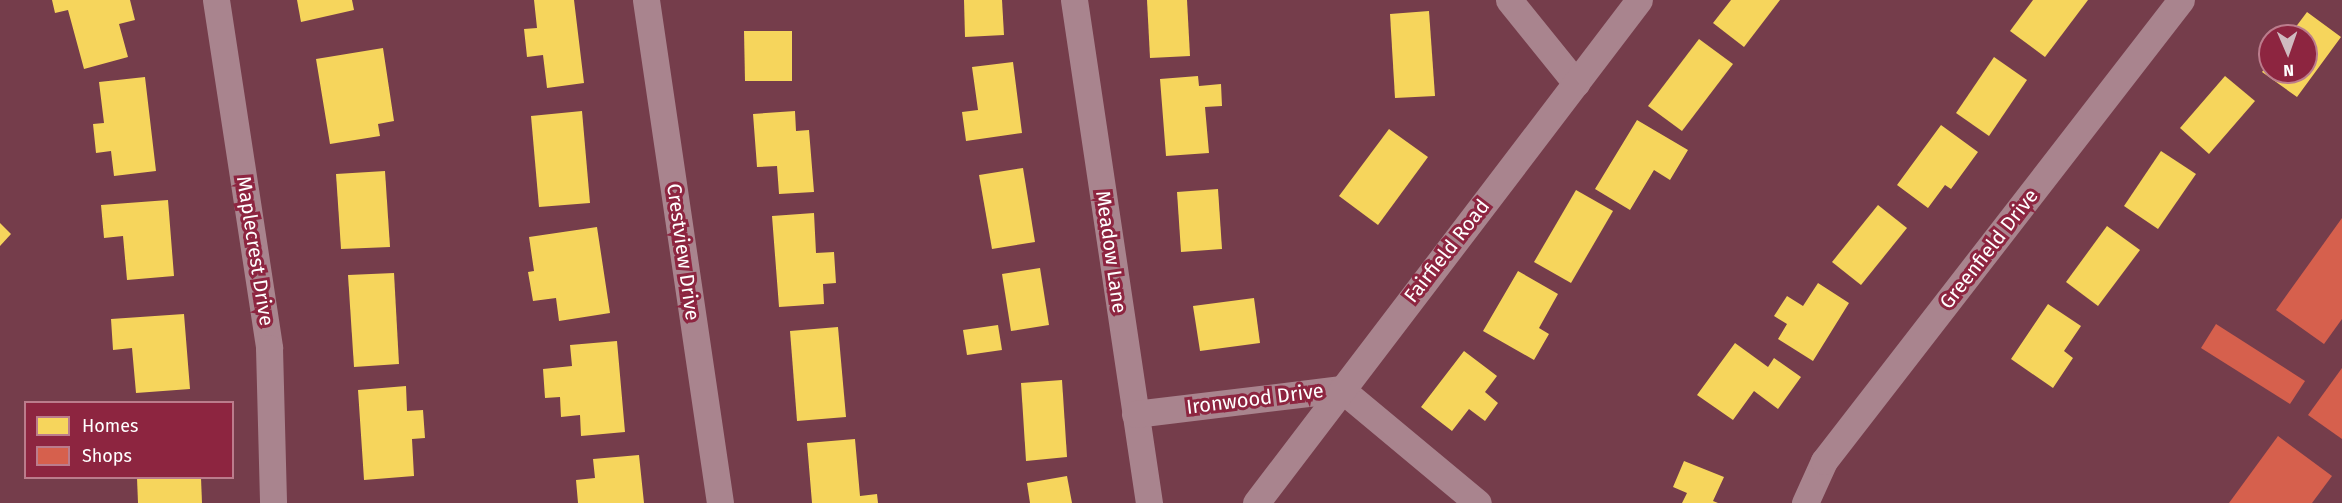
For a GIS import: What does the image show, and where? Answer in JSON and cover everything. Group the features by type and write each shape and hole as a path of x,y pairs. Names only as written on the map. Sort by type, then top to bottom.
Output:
{"street":[{"name":"Maplecrest Drive","path":"216,0 270,348 273,503"},
{"name":"Crestview Drive","path":"646,0 720,503"},
{"name":"Meadow Lane","path":"1074,0 1149,503"},
{"path":"1509,0 1576,83"},
{"name":"Fairfield Road","path":"1256,503 1341,388 1639,0"},
{"name":"Greenfield Drive","path":"1805,503 1824,461 2181,0"},
{"name":"Ironwood Drive","path":"1135,414 1341,388 1478,503"}],"building: Homes":[{"path":"52,0 130,0 135,20 119,24 128,57 84,69 68,10 55,13"},
{"path":"297,0 352,0 354,10 301,22"},
{"path":"534,0 574,0 584,83 547,88 543,55 527,57 524,29 537,28"},
{"path":"964,0 1002,0 1004,35 965,37"},
{"path":"1147,0 1187,0 1190,56 1150,58"},
{"path":"1731,0 1780,0 1744,47 1713,23"},
{"path":"2033,0 2088,0 2045,57 2010,31"},
{"path":"1429,11 1435,96 1395,98 1390,14"},
{"path":"2307,12 2341,37 2318,68 2318,24 2298,24"},
{"path":"744,31 792,31 792,81 745,81"},
{"path":"1699,39 1733,64 1682,131 1648,106"},
{"path":"383,48 394,121 378,124 380,136 330,144 316,59"},
{"path":"1994,57 2027,80 1989,136 1956,113"},
{"path":"1013,62 1022,133 966,141 962,112 978,110 972,67"},
{"path":"1198,76 1199,86 1221,84 1222,106 1205,107 1209,153 1166,156 1160,79"},
{"path":"2225,76 2255,101 2209,154 2180,128"},
{"path":"145,77 156,171 114,176 111,151 96,153 93,124 104,123 99,82"},
{"path":"2279,84 2307,84 2297,97"},
{"path":"582,111 590,203 539,207 531,116"},
{"path":"795,111 796,131 809,130 814,192 779,194 777,166 757,167 753,114"},
{"path":"1637,120 1688,150 1670,180 1654,170 1630,210 1595,189"},
{"path":"1941,125 1978,152 1951,189 1945,185 1928,208 1897,185"},
{"path":"1389,129 1428,157 1378,225 1339,196"},
{"path":"2161,151 2196,174 2158,229 2124,206"},
{"path":"1023,168 1035,242 992,249 979,175"},
{"path":"385,171 390,247 341,249 336,174"},
{"path":"1218,189 1222,249 1181,252 1177,192"},
{"path":"1576,190 1613,211 1571,283 1534,262"},
{"path":"168,200 174,276 127,280 123,236 104,238 101,205"},
{"path":"1878,205 1907,228 1861,285 1832,262"},
{"path":"814,213 816,253 834,252 836,283 823,284 824,304 779,307 772,216"},
{"path":"0,223 11,234 0,246"},
{"path":"2107,226 2140,250 2098,306 2066,282"},
{"path":"597,227 610,313 559,321 556,298 533,301 528,272 534,271 529,237"},
{"path":"1040,268 1049,325 1011,331 1002,274"},
{"path":"1518,271 1558,294 1539,328 1549,334 1534,360 1483,331"},
{"path":"394,273 399,364 354,367 348,275"},
{"path":"1818,283 1849,303 1813,361 1778,339 1787,324 1774,316 1787,296 1803,306"},
{"path":"1254,298 1260,343 1200,351 1193,306"},
{"path":"2048,304 2081,326 2064,351 2073,358 2053,388 2011,359"},
{"path":"184,314 190,389 136,393 132,348 113,350 111,319"},
{"path":"998,325 1002,350 967,355 963,330"},
{"path":"838,327 846,417 797,421 790,331"},
{"path":"617,341 625,432 581,436 580,415 561,417 560,397 545,398 543,369 572,366 570,345"},
{"path":"1735,343 1768,367 1774,358 1801,377 1778,409 1754,391 1733,420 1697,395"},
{"path":"1464,351 1497,376 1485,392 1498,403 1485,421 1469,409 1452,431 1421,407"},
{"path":"1062,380 1067,457 1026,461 1021,383"},
{"path":"406,386 407,411 423,410 425,438 412,439 414,476 364,480 358,390"},
{"path":"855,439 860,496 877,494 878,503 812,503 807,443"},
{"path":"639,455 644,503 578,503 576,480 595,478 593,459"},
{"path":"1684,461 1724,477 1713,501 1718,503 1682,503 1687,493 1673,487"},
{"path":"1067,476 1072,503 1030,503 1027,483"},
{"path":"137,479 201,479 202,503 138,503"}],"building: Shops":[{"path":"2342,218 2342,319 2324,344 2276,310"},
{"path":"2216,324 2305,381 2290,404 2201,348"},
{"path":"2342,368 2342,439 2308,415"},
{"path":"2278,436 2332,476 2312,503 2229,503"}]}
